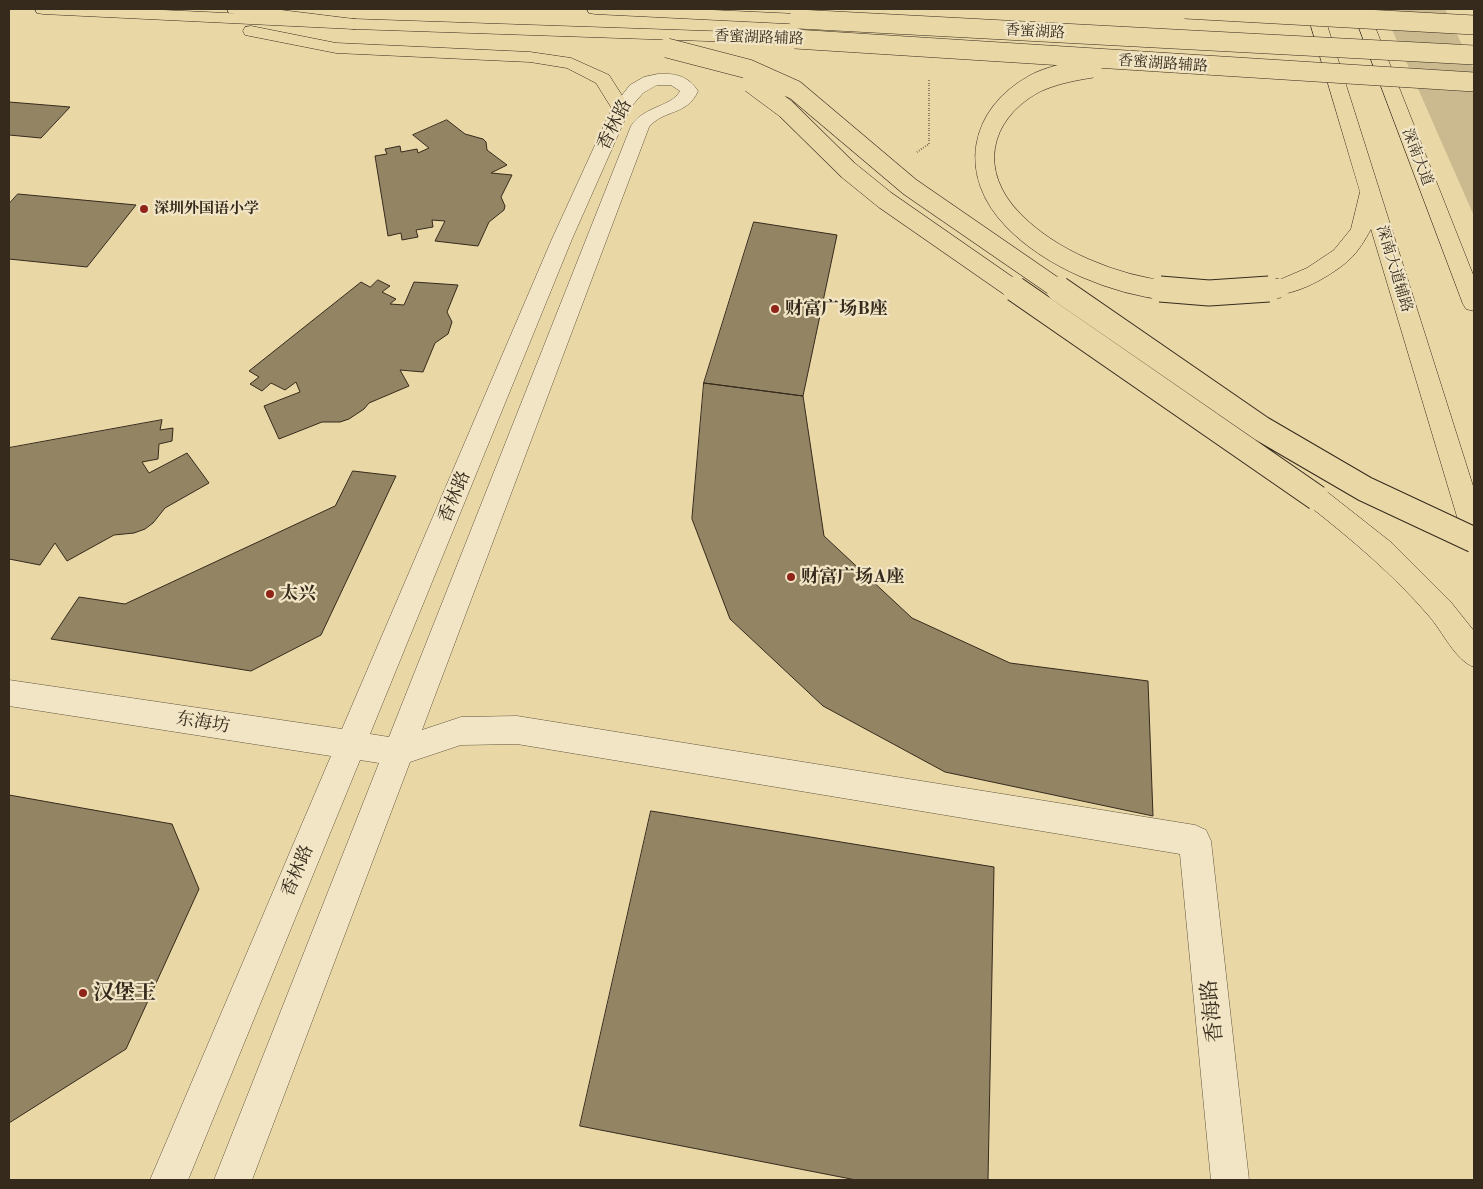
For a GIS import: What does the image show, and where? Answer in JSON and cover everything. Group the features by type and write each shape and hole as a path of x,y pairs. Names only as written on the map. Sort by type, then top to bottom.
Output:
{"main road":[{"name":"香蜜湖路辅路","path":"43,9 354,24 795,39 1474,82"},
{"path":"235,9 354,24"},
{"name":"香蜜湖路","path":"595,9 1474,55"},
{"path":"1185,9 1474,25"},
{"name":"深南大道辅路","path":"1314,9 1474,530"},
{"name":"深南大道","path":"1360,9 1474,304"},
{"path":"201,16 267,36 336,48 530,57 571,63 603,79 621,108"},
{"path":"546,30 625,39 667,48 748,69 795,90 814,104 910,187 1262,429 1365,489 1425,519 1474,540"},
{"path":"667,48 730,72 770,95 841,164 886,200 1317,498 1364,534 1411,576 1460,632 1474,654"},
{"path":"1155,63 1107,65 1064,73 1034,84 1007,102 991,123 983,146 984,170 994,195 1012,219 1037,240 1095,272 1130,283 1169,290 1242,294 1280,288 1332,265 1349,248 1360,229 1368,210 1370,190"}],"street":[{"name":"香林路","path":"169,1180 559,249 621,108 636,88 657,79 679,82 689,91 686,99 649,116 640,126 397,752 234,1180"},
{"name":"东海坊","path":"9,693 397,752"},
{"name":"香海路","path":"397,752 460,731 517,730 1195,841 1230,1180"}],"path":[{"path":"913,154 929,144 929,76"}],"shaded area":[{"path":"1383,9 1445,9 1474,70 1474,216"}],"building":[{"path":"9,102 70,107 41,138 9,135"},
{"path":"447,120 465,134 483,139 486,142 487,150 507,165 491,173 512,175 501,197 505,206 504,210 489,222 478,246 435,241 445,221 432,220 433,227 416,230 418,237 402,240 401,233 388,236 375,156 387,154 385,149 400,146 401,152 417,149 418,153 429,148 413,135"},
{"path":"18,194 136,205 87,267 9,259 9,204"},
{"name":"财富广场B座","path":"754,222 837,235 803,396 704,383"},
{"path":"378,280 390,286 382,292 396,299 390,304 404,305 414,282 458,285 447,312 452,322 448,334 435,343 423,372 400,370 409,386 369,403 364,409 349,419 340,422 322,422 279,439 264,406 300,392 296,382 285,390 271,383 262,391 250,384 259,377 249,371 361,282 370,287"},
{"name":"财富广场A座","path":"704,383 803,396 824,536 912,618 1010,663 1148,681 1153,816 945,772 823,706 730,619 692,519"},
{"path":"162,420 160,430 173,428 172,441 159,444 158,459 142,462 149,473 187,453 209,483 165,508 153,523 145,529 134,533 114,535 67,561 55,543 40,565 9,559 9,448"},
{"path":"353,471 396,476 321,635 251,671 51,639 79,597 125,604 335,506"},
{"path":"9,795 172,824 199,889 126,1049 9,1123"},
{"path":"651,811 994,867 988,1180 856,1180 580,1126"}],"place":[{"name":"深圳外国语小学","path":"144,209"},
{"name":"财富广场B座","path":"775,309"},
{"name":"财富广场A座","path":"791,577"},
{"name":"太兴","path":"270,594"},
{"name":"汉堡王","path":"83,993"}]}
